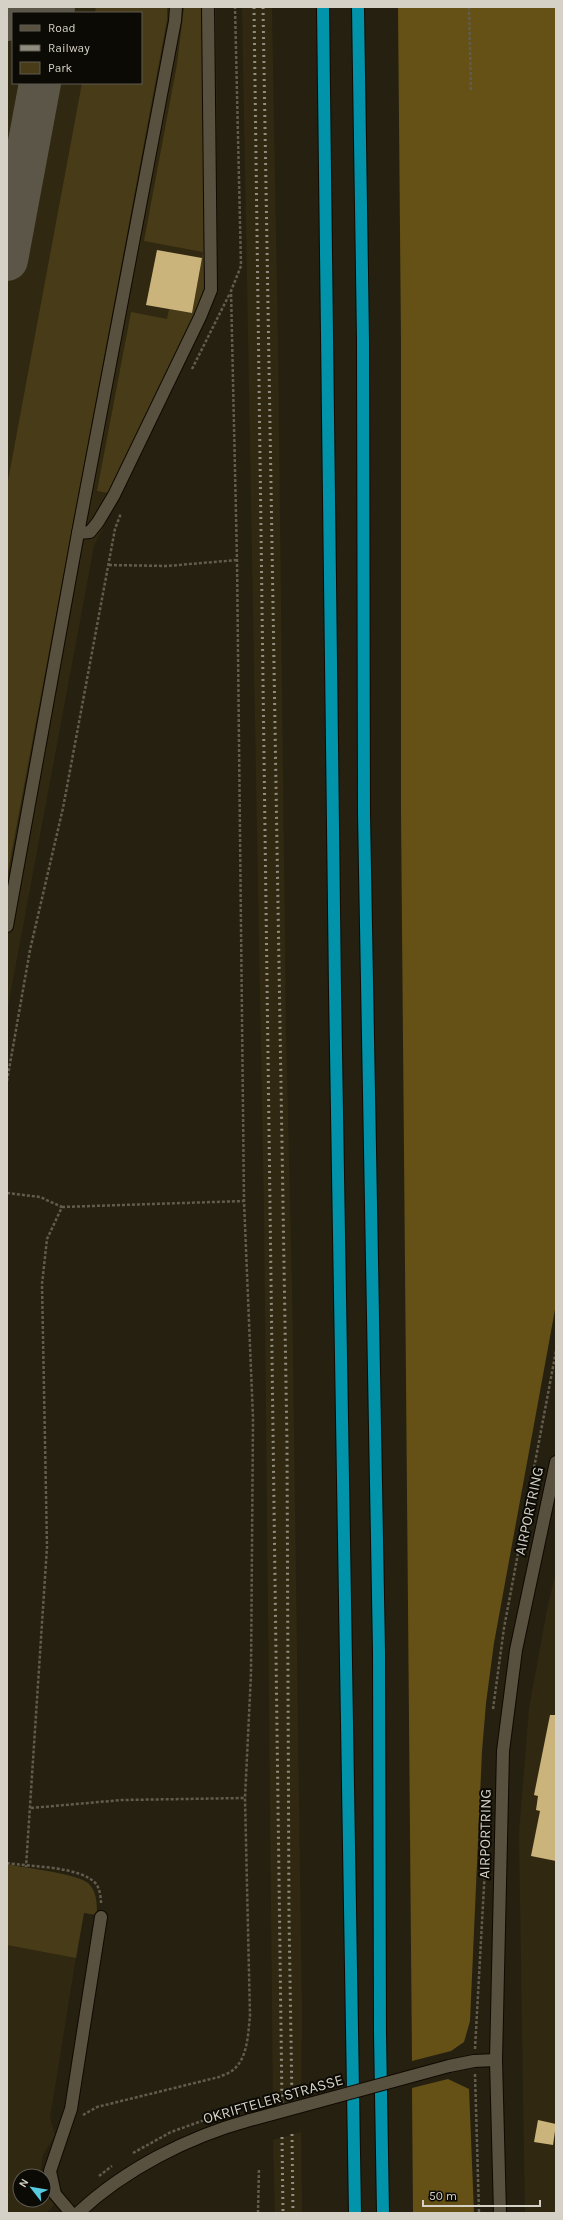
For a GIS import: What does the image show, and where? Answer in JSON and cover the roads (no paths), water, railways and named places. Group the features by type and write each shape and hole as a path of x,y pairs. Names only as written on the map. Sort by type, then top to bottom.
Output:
{"highway":[{"path":"323,7 335,990 356,2213"},
{"path":"358,7 363,340 364,814 379,1651 380,2033 383,2213"}],"street":[{"path":"7,926 78,533 175,21 176,7"},
{"path":"78,533 84,534 90,532 98,522 114,494 200,317 211,290 208,7"},
{"name":"AIRPORTRING","path":"500,2213 496,2060 502,1794 506,1719 516,1650 556,1462"},
{"path":"71,2213 55,2194 50,2179 51,2164 71,2108 101,1917"},
{"name":"OKRIFTELER STRASSE","path":"78,2213 93,2208 152,2160 191,2141 228,2126 448,2066 474,2061 496,2060"}],"railway":[{"path":"254,7 282,2103"},
{"path":"263,7 287,1444 289,1918 292,2100"},
{"path":"292,2134 293,2213"},
{"path":"282,2137 283,2213"}]}
